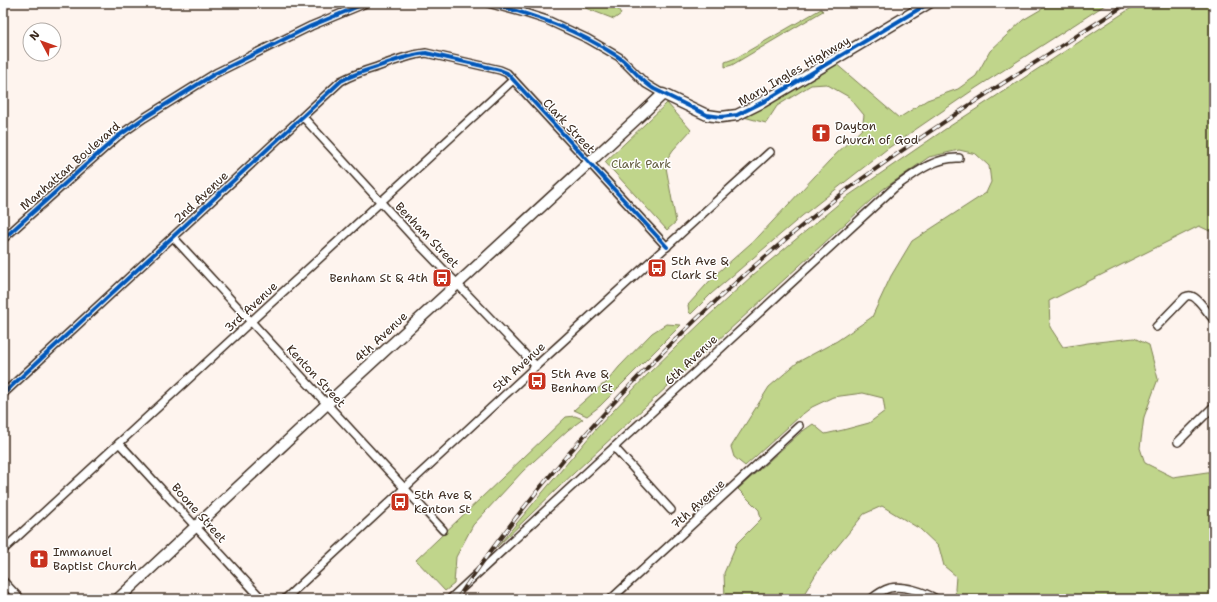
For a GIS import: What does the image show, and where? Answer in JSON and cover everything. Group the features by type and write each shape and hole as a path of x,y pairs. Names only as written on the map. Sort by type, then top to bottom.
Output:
{"street":[{"name":"Manhattan Boulevard","path":"3,239 117,138 144,118 216,73 311,26 366,3"},
{"path":"488,3 525,12 547,20 588,39 619,57 646,84 663,94"},
{"name":"Mary Ingles Highway","path":"663,94 707,115 721,117 737,115 762,102 929,3"},
{"name":"2nd Avenue","path":"3,394 341,81 350,76 405,57 426,53 434,55"},
{"name":"Clark Street","path":"434,55 500,70 507,73 667,246"},
{"name":"3rd Avenue","path":"3,550 513,80"},
{"name":"4th Avenue","path":"118,599 663,94"},
{"name":"Benham Street","path":"302,117 491,320 536,366"},
{"name":"5th Avenue","path":"285,599 536,366 770,152"},
{"name":"6th Avenue","path":"450,599 894,188 930,164 943,159 960,158"},
{"name":"Kenton Street","path":"173,237 443,530"},
{"path":"1156,327 1185,297 1190,295 1202,305 1214,320"},
{"path":"1178,442 1214,406"},
{"name":"7th Avenue","path":"611,599 799,426"},
{"name":"Boone Street","path":"119,443 262,599"},
{"path":"614,447 671,510"},
{"path":"3,581 20,599"},
{"path":"871,599 879,592 893,587 911,589 930,595 936,599"}],"green space":[{"path":"575,3 615,3 621,14 614,19"},
{"path":"1052,3 1108,3 976,88 887,149 802,216 711,294 691,314 689,312 688,305 715,275 759,236 829,161 862,129 864,115 849,97 826,84 811,85 777,106 766,123 740,116 835,63 899,118 927,100 958,89 976,76 990,51 1023,20"},
{"path":"1139,3 1214,3 1214,233 1199,226 1049,301 1050,327 1063,347 1134,338 1149,345 1158,379 1144,417 1140,448 1145,463 1173,477 1214,471 1214,599 956,599 956,576 944,566 939,547 920,529 882,506 864,514 819,569 801,599 725,599 724,573 737,543 761,519 759,510 738,489 800,433 813,424 825,434 869,423 885,411 883,398 863,393 833,397 812,407 745,466 734,457 731,447 769,387 798,362 837,341 872,317 891,276 912,241 986,193 991,182 989,166 976,154 959,150 929,157 882,190 632,419 497,547 596,429 648,374 753,275 848,196 944,130"},
{"path":"821,9 823,11 732,65 725,67 725,62 736,58"},
{"name":"Clark Park","path":"667,103 691,130 673,150 665,162 676,222 667,230 605,162"},
{"path":"666,324 681,325 600,406 587,416 574,410 605,384 619,367 652,333"},
{"path":"575,416 583,419 568,430 523,471 473,525 456,557 454,584 445,591 416,560 566,417"}],"railway":[{"path":"457,599 475,572 514,520 597,421 664,350 759,262 835,199 920,138 1128,3"}],"cycle path":[{"path":"3,239 117,137 144,118 216,73 311,26 366,3"},
{"path":"488,3 539,18 587,38 617,56 654,89 707,115 721,117 737,115 763,102 929,3"},
{"path":"3,394 341,81 395,60 413,55 426,53 500,70 507,73 667,247"}],"place":[{"name":"Dayton Church of God","path":"821,133"},
{"name":"5th Ave & Clark St","path":"657,268"},
{"name":"Benham St & 4th","path":"442,278"},
{"name":"5th Ave & Benham St","path":"537,381"},
{"name":"5th Ave & Kenton St","path":"400,502"},
{"name":"Immanuel Baptist Church","path":"39,559"}]}
